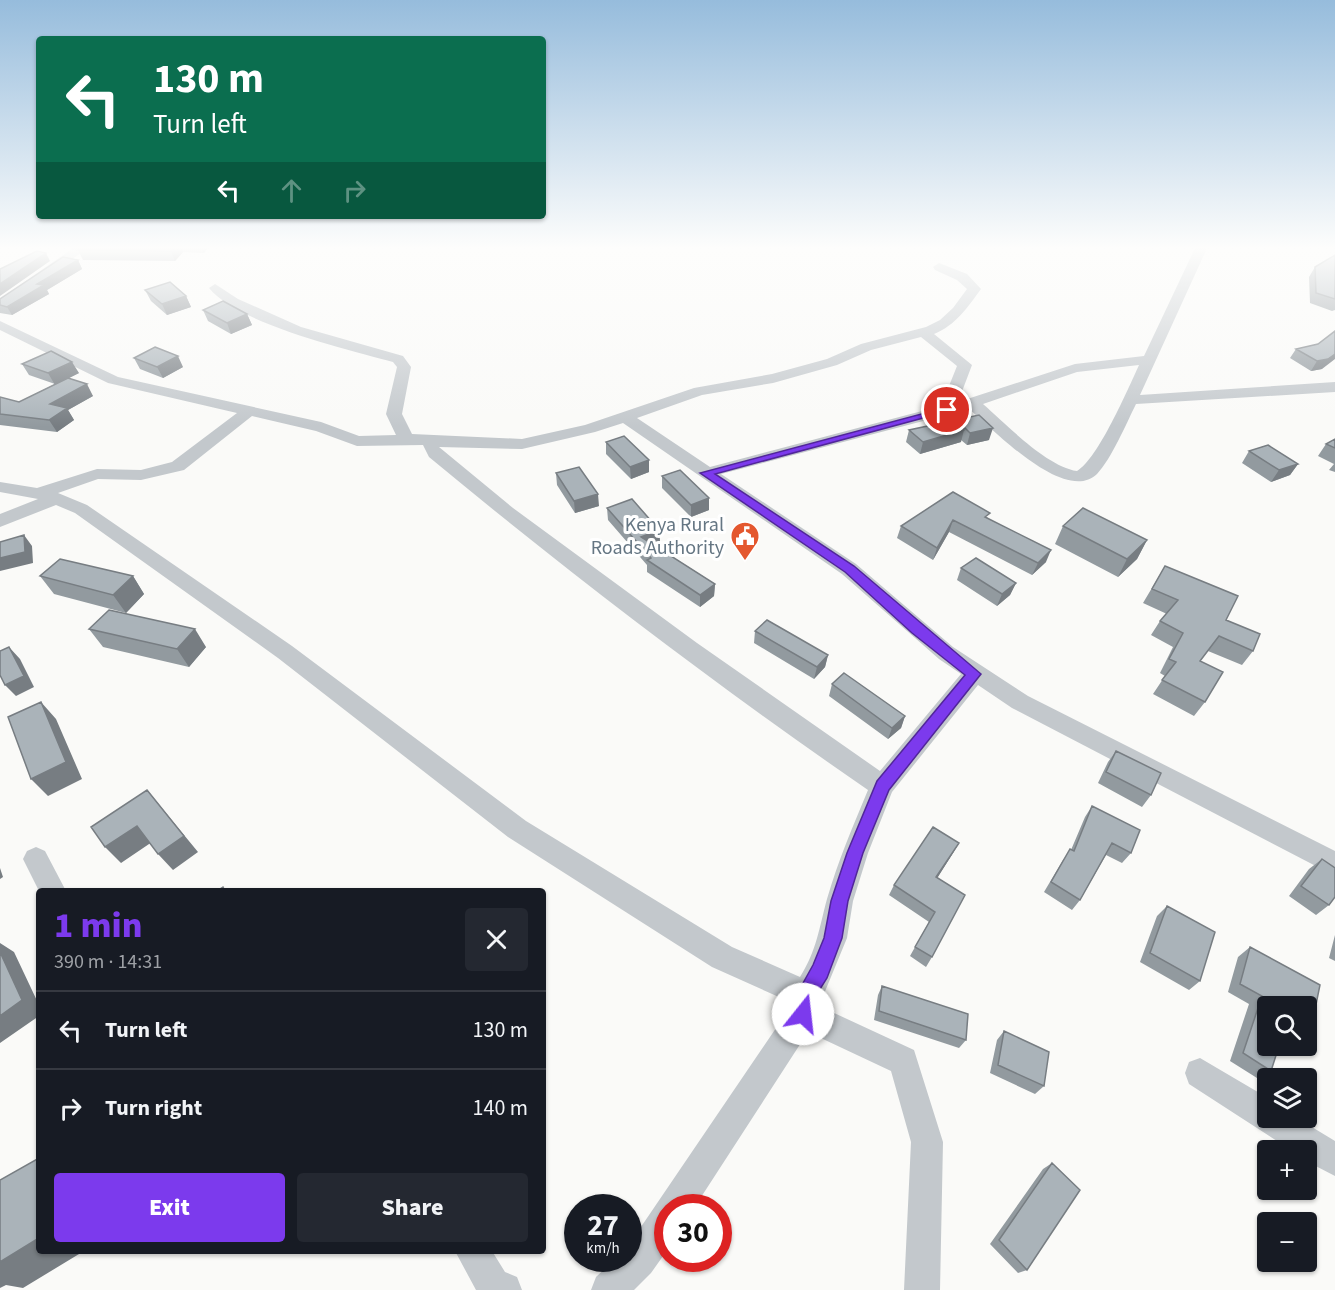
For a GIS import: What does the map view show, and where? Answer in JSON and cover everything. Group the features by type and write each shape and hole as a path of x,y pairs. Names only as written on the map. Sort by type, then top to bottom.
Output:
{"street":[{"path":"241,306 296,330 398,359 404,367 394,414 406,439"},
{"path":"0,325 112,380 321,427 357,441 406,439 522,444 589,429 693,393 781,376 832,362 866,347 923,332 945,323 960,306"},
{"path":"972,404 1054,468 1071,476 1082,477 1092,469 1132,400 1173,306"},
{"path":"923,332 965,365 947,410"},
{"path":"705,473 972,404 1076,368 1148,360"},
{"path":"1132,400 1335,387"},
{"path":"0,521 48,495 97,474 141,475 178,466 248,412"},
{"path":"625,417 849,569 917,629 974,674 1020,702 1335,864"},
{"path":"432,441 431,447 435,453 507,512 823,746 882,786"},
{"path":"0,488 48,495 81,509 285,652 518,830 722,957 903,1061 927,1142 922,1290"},
{"path":"683,1194 805,1004 833,938 840,901 855,853 882,786 974,674"},
{"path":"36,859 51,888"},
{"path":"1200,1073 1257,1110"},
{"path":"1285,1128 1335,1160"},
{"path":"609,1290 639,1261 654,1239"},
{"path":"473,1254 493,1284 504,1290"}],"building":[{"path":"211,306 233,306 247,314 227,323 203,310"},
{"path":"1335,331 1335,354 1328,359 1317,361 1296,349 1318,344"},
{"path":"155,347 178,356 157,367 134,358"},
{"path":"51,351 72,362 48,373 22,364"},
{"path":"68,378 87,384 50,404 67,408 49,420 0,414 0,397 19,402"},
{"path":"979,415 993,428 970,433 963,426 964,430 923,442 909,430"},
{"path":"624,436 649,460 630,467 606,442"},
{"path":"1335,439 1335,448 1326,444"},
{"path":"1268,445 1298,464 1279,470 1249,451"},
{"path":"579,467 598,494 574,501 556,473"},
{"path":"680,470 709,498 691,505 662,476"},
{"path":"953,492 990,513 985,517 1051,550 1038,563 953,520 937,548 901,526"},
{"path":"632,499 659,530 641,537 715,584 700,595 647,560 651,558 607,508"},
{"path":"1083,508 1147,540 1127,559 1063,526"},
{"path":"24,535 25,552 0,558 0,542"},
{"path":"976,558 1016,583 1002,594 961,568"},
{"path":"60,559 133,576 113,595 40,576"},
{"path":"1165,566 1238,596 1226,620 1260,634 1253,651 1219,636 1200,661 1223,672 1205,702 1162,680 1176,662 1169,659 1183,633 1160,621 1178,600 1152,589"},
{"path":"109,610 195,629 177,649 89,629"},
{"path":"767,620 828,655 817,667 755,631"},
{"path":"9,647 24,676 5,685 0,675 0,651"},
{"path":"844,673 905,716 892,728 832,684"},
{"path":"41,702 66,762 31,779 8,717"},
{"path":"1116,751 1161,773 1151,795 1106,772"},
{"path":"147,790 184,836 158,854 137,826 105,847 91,827"},
{"path":"1092,806 1140,830 1131,853 1112,843 1080,900 1051,882 1070,849 1074,851"},
{"path":"933,827 959,843 936,877 965,895 932,957 915,947 935,912 894,885"},
{"path":"1322,859 1335,868 1335,897 1329,905 1301,886"},
{"path":"1167,906 1215,932 1200,981 1150,953"},
{"path":"1250,947 1320,985 1317,1000 1317,996 1262,996 1240,984"},
{"path":"0,952 22,1000 0,1016"},
{"path":"882,986 968,1014 966,1040 879,1011"},
{"path":"1257,1011 1257,1056 1276,1056 1272,1068 1266,1068 1243,1053"},
{"path":"1004,1031 1049,1052 1044,1086 998,1065"},
{"path":"36,1160 36,1240 0,1262 0,1180"},
{"path":"1052,1163 1080,1190 1027,1270 999,1240"}],"place":[{"name":"Kenya Rural Roads Authority","path":"745,562"}],"route":[{"path":"803,1014 806,994 820,971 833,938 840,901 855,853 882,786 974,674 917,629 849,569 705,473 947,410"}]}
